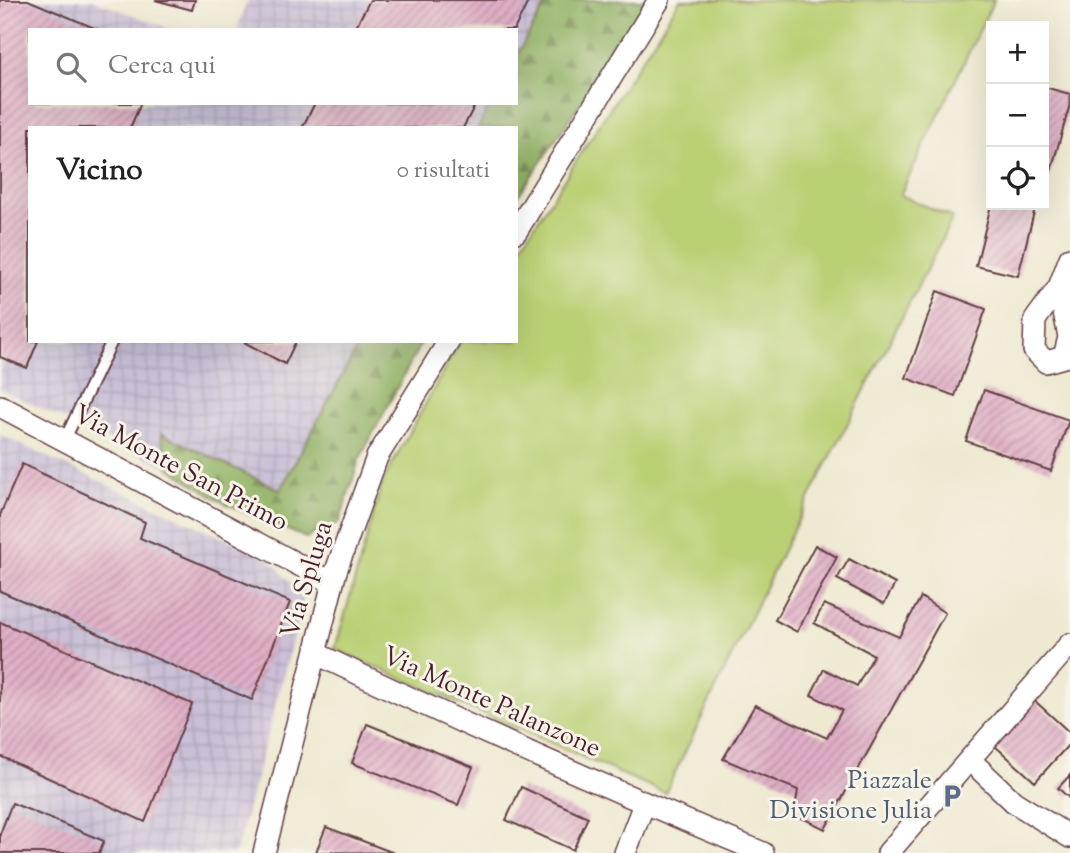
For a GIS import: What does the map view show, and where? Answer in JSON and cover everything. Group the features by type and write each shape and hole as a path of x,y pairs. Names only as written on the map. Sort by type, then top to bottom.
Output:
{"street":[{"path":"518,229 659,0"},
{"path":"1059,287 1068,320 1069,337 1063,357 1046,362 1034,350 1035,320 1059,287 1070,258"},
{"name":"Via Spluga","path":"264,853 333,583 377,457 448,343"},
{"name":"Via Monte San Primo","path":"0,407 333,583"},
{"path":"888,853 1070,644"},
{"name":"Via Monte Palanzone","path":"315,653 425,706 644,804 763,853"},
{"path":"970,760 1014,802 1070,837"},
{"path":"625,853 644,804"}],"lane":[{"path":"65,439 111,343"}],"shaded area":[{"path":"0,0 93,0 168,28 28,28 28,105 490,105 479,126 28,126 28,343 360,343 280,490 162,434 169,468 0,389"},
{"path":"248,0 548,0 518,53 518,28 237,28"},
{"path":"0,435 269,559 304,597 236,853 0,853"}],"green space":[{"path":"548,0 649,0 518,196 518,126 479,126 490,105 518,105 518,53"},
{"path":"680,0 994,0 900,195 953,218 793,530 665,793 335,649 383,481 459,343 518,343 518,251"},
{"path":"360,343 421,343 359,460 339,523 306,538 224,503 169,468 161,433 280,490"}],"building":[{"path":"0,0 28,0 94,28 28,28 28,105 140,105 131,126 28,126 28,343 37,343 27,368 0,357"},
{"path":"155,0 195,0 192,10"},
{"path":"370,0 529,0 515,28 355,28"},
{"path":"1049,88 1070,94 1070,104 1049,178"},
{"path":"314,105 475,105 464,126 303,126"},
{"path":"990,210 1034,210 1018,276 976,266"},
{"path":"937,291 986,309 955,396 906,378"},
{"path":"246,343 295,343 285,364"},
{"path":"984,390 1069,420 1051,471 966,441"},
{"path":"22,464 145,522 140,538 290,602 252,700 0,591 0,515"},
{"path":"815,545 837,557 797,632 775,620"},
{"path":"849,559 895,584 884,604 837,579"},
{"path":"921,597 945,613 825,829 794,814 798,790 723,759 755,705 827,738 842,710 811,695 824,669 857,686 874,655 814,623 824,604 899,637"},
{"path":"0,622 192,704 145,822 0,756"},
{"path":"1035,701 1070,733 1070,743 1035,782 995,746"},
{"path":"367,724 473,767 458,805 352,763"},
{"path":"1070,775 1070,799 1058,788"},
{"path":"521,787 588,817 573,850 506,820"},
{"path":"12,803 104,841 99,853 0,853 0,834"},
{"path":"326,827 394,853 316,852"}],"place":[{"name":"Piazzale Divisione Julia","path":"952,796"}]}
